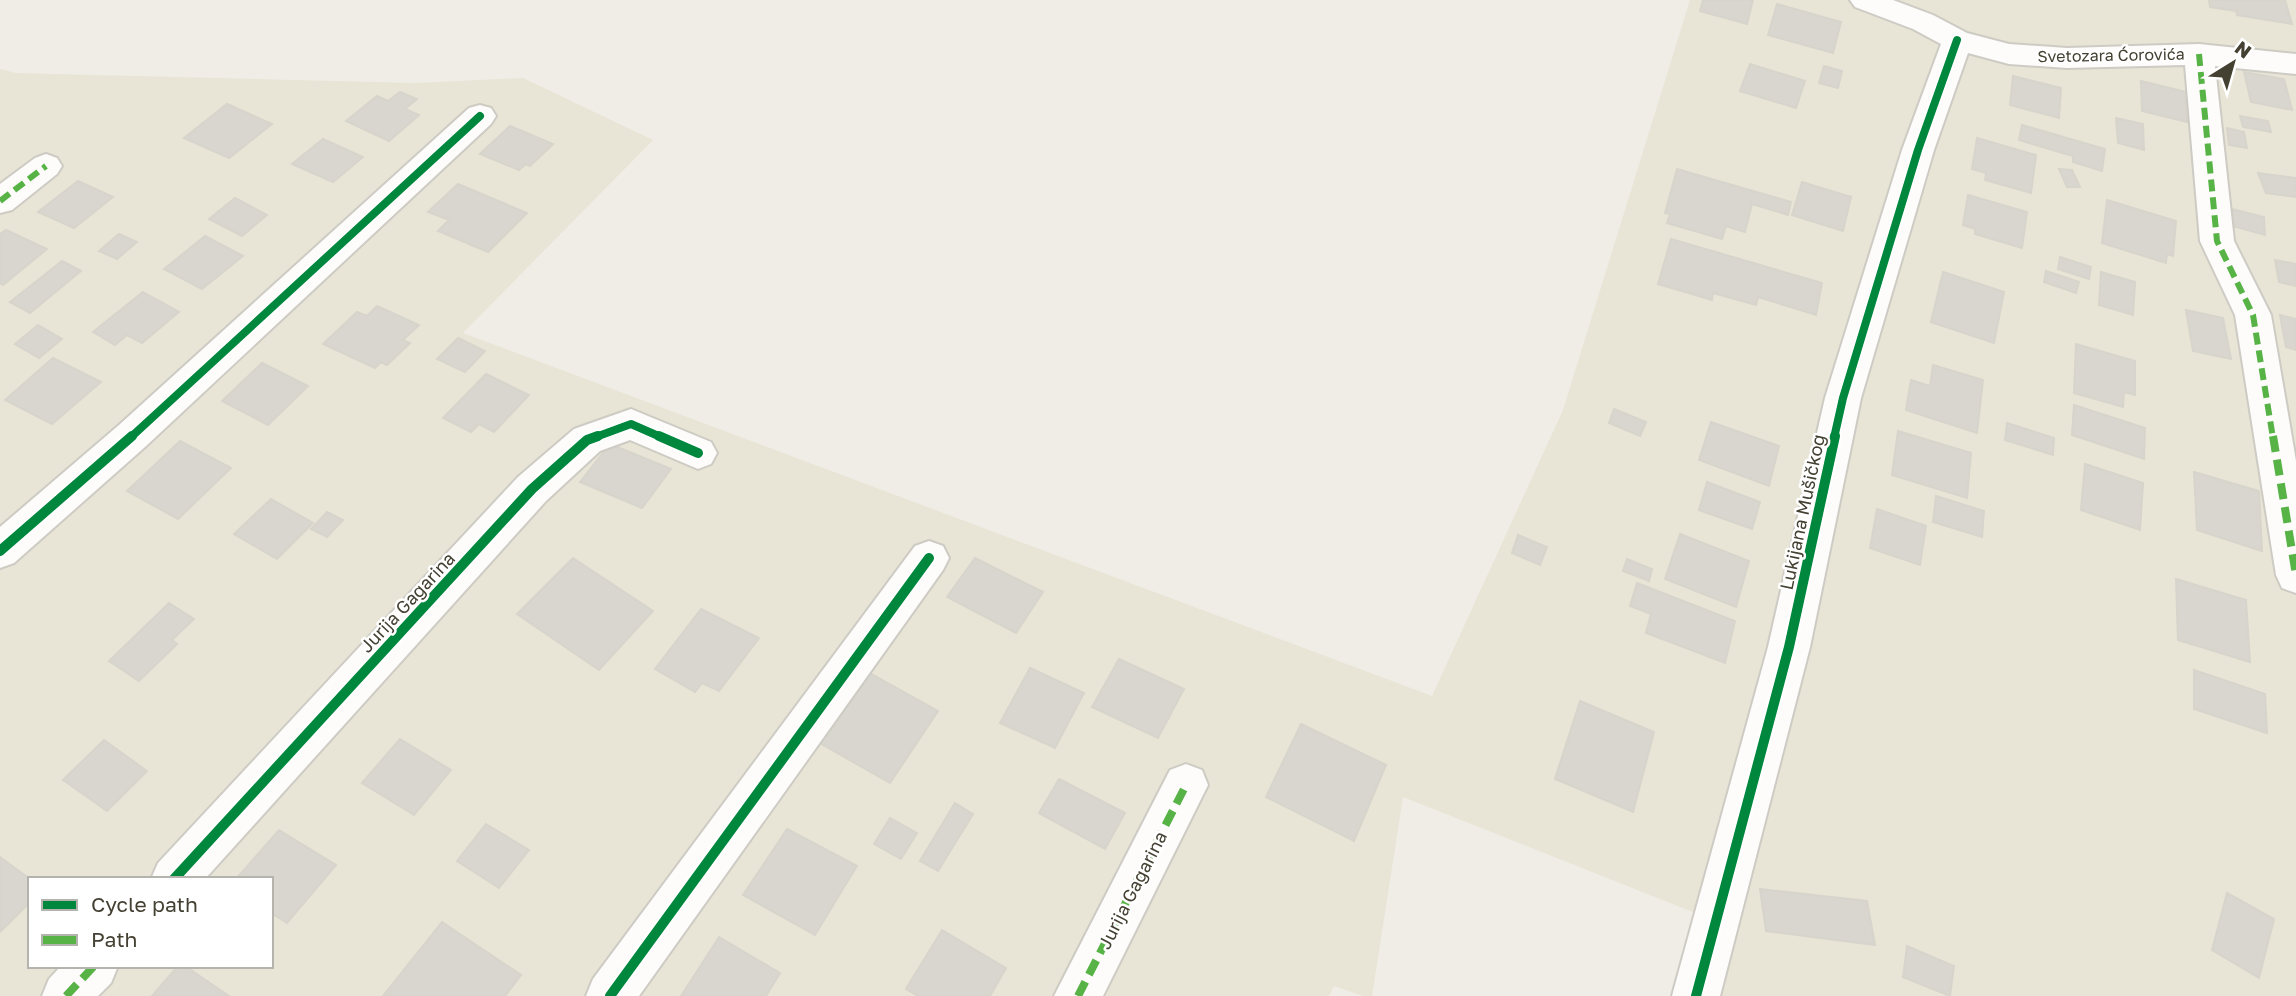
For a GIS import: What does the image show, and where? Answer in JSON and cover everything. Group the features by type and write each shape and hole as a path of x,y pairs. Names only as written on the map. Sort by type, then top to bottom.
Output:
{"street":[{"name":"Svetozara Ćorovića","path":"1865,0 1923,22 1957,40 2009,54 2067,58 2199,54 2296,64"},
{"name":"Lukijana Mušičkog","path":"1696,996 1789,647 1843,398 1918,150 1957,40"},
{"name":"Svetozara Ćorovića","path":"2199,54 2217,241 2252,315 2296,575"},
{"path":"0,551 132,436 480,116"},
{"path":"0,201 46,166"},
{"name":"Jurija Gagarina","path":"176,877 532,489 587,440 631,424 698,453"},
{"path":"610,996 929,558"},
{"name":"Jurija Gagarina","path":"1078,996 1186,785"},
{"path":"66,996 92,968"}],"shaded area":[{"path":"1690,0 2296,0 2296,996 1717,996 1733,928 1403,797 1372,996 1363,996 1334,986 1329,996 0,996 0,69 16,73 416,83 523,78 653,140 463,333 1432,696 1563,410"}],"building":[{"path":"1703,0 1753,0 1747,24 1700,11"},
{"path":"2209,0 2285,0 2292,24 2237,15 2236,11 2210,7"},
{"path":"1777,4 1841,22 1833,53 1768,35"},
{"path":"1750,64 1805,81 1796,108 1740,91"},
{"path":"1824,66 1842,71 1838,88 1819,83"},
{"path":"2244,72 2284,79 2292,110 2251,102"},
{"path":"2013,76 2061,88 2059,118 2010,105"},
{"path":"2141,81 2186,92 2187,122 2142,111"},
{"path":"400,92 417,99 405,109 419,115 389,141 346,121 377,96 388,101"},
{"path":"227,104 272,124 229,158 184,138"},
{"path":"2240,116 2268,121 2271,132 2243,127"},
{"path":"2116,118 2143,124 2144,150 2118,143"},
{"path":"2022,125 2105,149 2102,171 2073,162 2073,156 2019,140"},
{"path":"510,126 553,144 530,166 526,164 519,170 480,154"},
{"path":"2227,128 2244,132 2247,148 2229,145"},
{"path":"1977,138 2036,155 2031,193 1985,180 1986,173 1972,169"},
{"path":"323,139 363,157 333,182 292,164"},
{"path":"1677,169 1791,202 1788,215 1752,204 1745,232 1726,226 1722,239 1667,223 1670,214 1665,213"},
{"path":"2059,169 2072,170 2080,187 2067,187"},
{"path":"2258,173 2296,178 2296,197 2266,193"},
{"path":"78,181 113,197 74,228 38,212"},
{"path":"1802,182 1851,197 1843,231 1792,215"},
{"path":"458,184 527,213 488,252 438,231 449,220 428,212"},
{"path":"1968,195 2027,212 2022,248 1975,234 1975,229 1963,225"},
{"path":"235,198 267,215 242,236 209,219"},
{"path":"2107,200 2176,221 2173,256 2167,254 2166,263 2102,243"},
{"path":"2228,208 2264,217 2265,235 2229,225"},
{"path":"6,230 47,249 3,285 0,283 0,234"},
{"path":"119,234 137,242 117,259 99,251"},
{"path":"205,236 243,256 202,289 164,269"},
{"path":"1671,239 1822,283 1816,315 1758,297 1756,305 1713,293 1712,300 1658,284"},
{"path":"2060,257 2091,267 2089,279 2058,269"},
{"path":"2275,260 2296,264 2296,286 2279,282"},
{"path":"62,261 81,271 30,313 10,302"},
{"path":"2046,271 2079,282 2076,293 2044,282"},
{"path":"1943,272 2004,292 1994,343 1931,322"},
{"path":"2101,272 2135,282 2133,315 2099,305"},
{"path":"143,292 179,312 142,343 127,335 115,345 93,332"},
{"path":"377,306 419,325 403,340 410,343 387,365 381,362 375,368 323,344 357,312 367,316"},
{"path":"2186,310 2223,318 2231,359 2193,351"},
{"path":"2280,315 2296,319 2296,350 2286,347"},
{"path":"38,325 62,339 39,358 15,344"},
{"path":"458,338 485,351 465,372 437,359"},
{"path":"2076,344 2135,361 2135,395 2124,392 2123,407 2074,393"},
{"path":"53,358 101,382 52,424 5,400"},
{"path":"262,363 308,386 268,425 222,401"},
{"path":"1933,365 1983,380 1977,433 1906,410 1911,380 1930,386"},
{"path":"486,374 529,395 494,432 479,424 471,432 443,418"},
{"path":"2074,405 2145,428 2144,459 2072,435"},
{"path":"1614,409 1646,422 1640,436 1609,423"},
{"path":"1711,422 1779,446 1769,486 1699,460"},
{"path":"2007,423 2054,438 2053,455 2005,440"},
{"path":"1898,431 1971,453 1967,498 1892,475"},
{"path":"180,441 231,468 178,519 127,491"},
{"path":"610,444 671,469 642,508 580,482"},
{"path":"2085,464 2143,483 2140,530 2081,510"},
{"path":"2194,472 2259,491 2262,551 2197,530"},
{"path":"1707,482 1760,502 1752,529 1699,510"},
{"path":"1936,496 1984,511 1982,537 1933,522"},
{"path":"271,499 313,523 277,559 234,534"},
{"path":"1877,509 1926,526 1920,565 1870,548"},
{"path":"327,512 343,520 327,537 311,529"},
{"path":"1680,534 1749,561 1736,607 1665,579"},
{"path":"1518,535 1547,547 1540,565 1512,553"},
{"path":"573,558 653,611 599,670 517,614"},
{"path":"975,558 1043,592 1016,633 947,597"},
{"path":"1627,559 1652,569 1649,581 1623,571"},
{"path":"2176,579 2246,600 2250,662 2178,640"},
{"path":"1637,583 1735,621 1725,663 1646,633 1651,614 1630,606"},
{"path":"169,603 194,619 172,640 177,644 139,681 109,661"},
{"path":"701,609 759,638 719,691 702,683 695,692 655,669"},
{"path":"1119,659 1184,689 1158,738 1092,707"},
{"path":"1030,668 1084,693 1055,748 1000,723"},
{"path":"2194,670 2265,694 2267,733 2194,709"},
{"path":"868,672 938,711 890,783 818,742"},
{"path":"1580,701 1654,732 1633,812 1555,779"},
{"path":"1301,724 1386,765 1354,841 1266,797"},
{"path":"400,739 451,770 414,815 362,783"},
{"path":"104,740 147,771 107,811 63,780"},
{"path":"1059,779 1125,813 1105,849 1039,813"},
{"path":"955,803 973,814 938,871 920,861"},
{"path":"890,818 917,833 901,859 874,844"},
{"path":"486,824 529,850 499,888 457,861"},
{"path":"787,829 857,866 815,935 743,895"},
{"path":"279,830 336,865 287,923 273,914 273,877 238,877"},
{"path":"0,857 28,878 28,904 0,932"},
{"path":"1760,889 1867,901 1875,945 1766,931"},
{"path":"2227,893 2274,919 2259,978 2212,950"},
{"path":"442,922 521,975 505,996 383,996"},
{"path":"942,930 1006,968 990,996 918,996 906,989"},
{"path":"719,937 780,973 766,996 681,996"},
{"path":"1907,946 1954,966 1950,996 1903,977"},
{"path":"176,968 188,968 229,996 152,996"}],"marked path":[{"path":"2199,54 2217,241 2253,315 2296,575"},
{"path":"0,201 46,166"},
{"path":"1078,996 1186,785"},
{"path":"66,996 92,968"}],"cycle path":[{"path":"1696,996 1789,647 1843,398 1918,150 1957,40"},
{"path":"0,551 132,436 480,116"},
{"path":"176,877 532,489 587,440 631,424 698,453"},
{"path":"610,996 929,558"}]}
